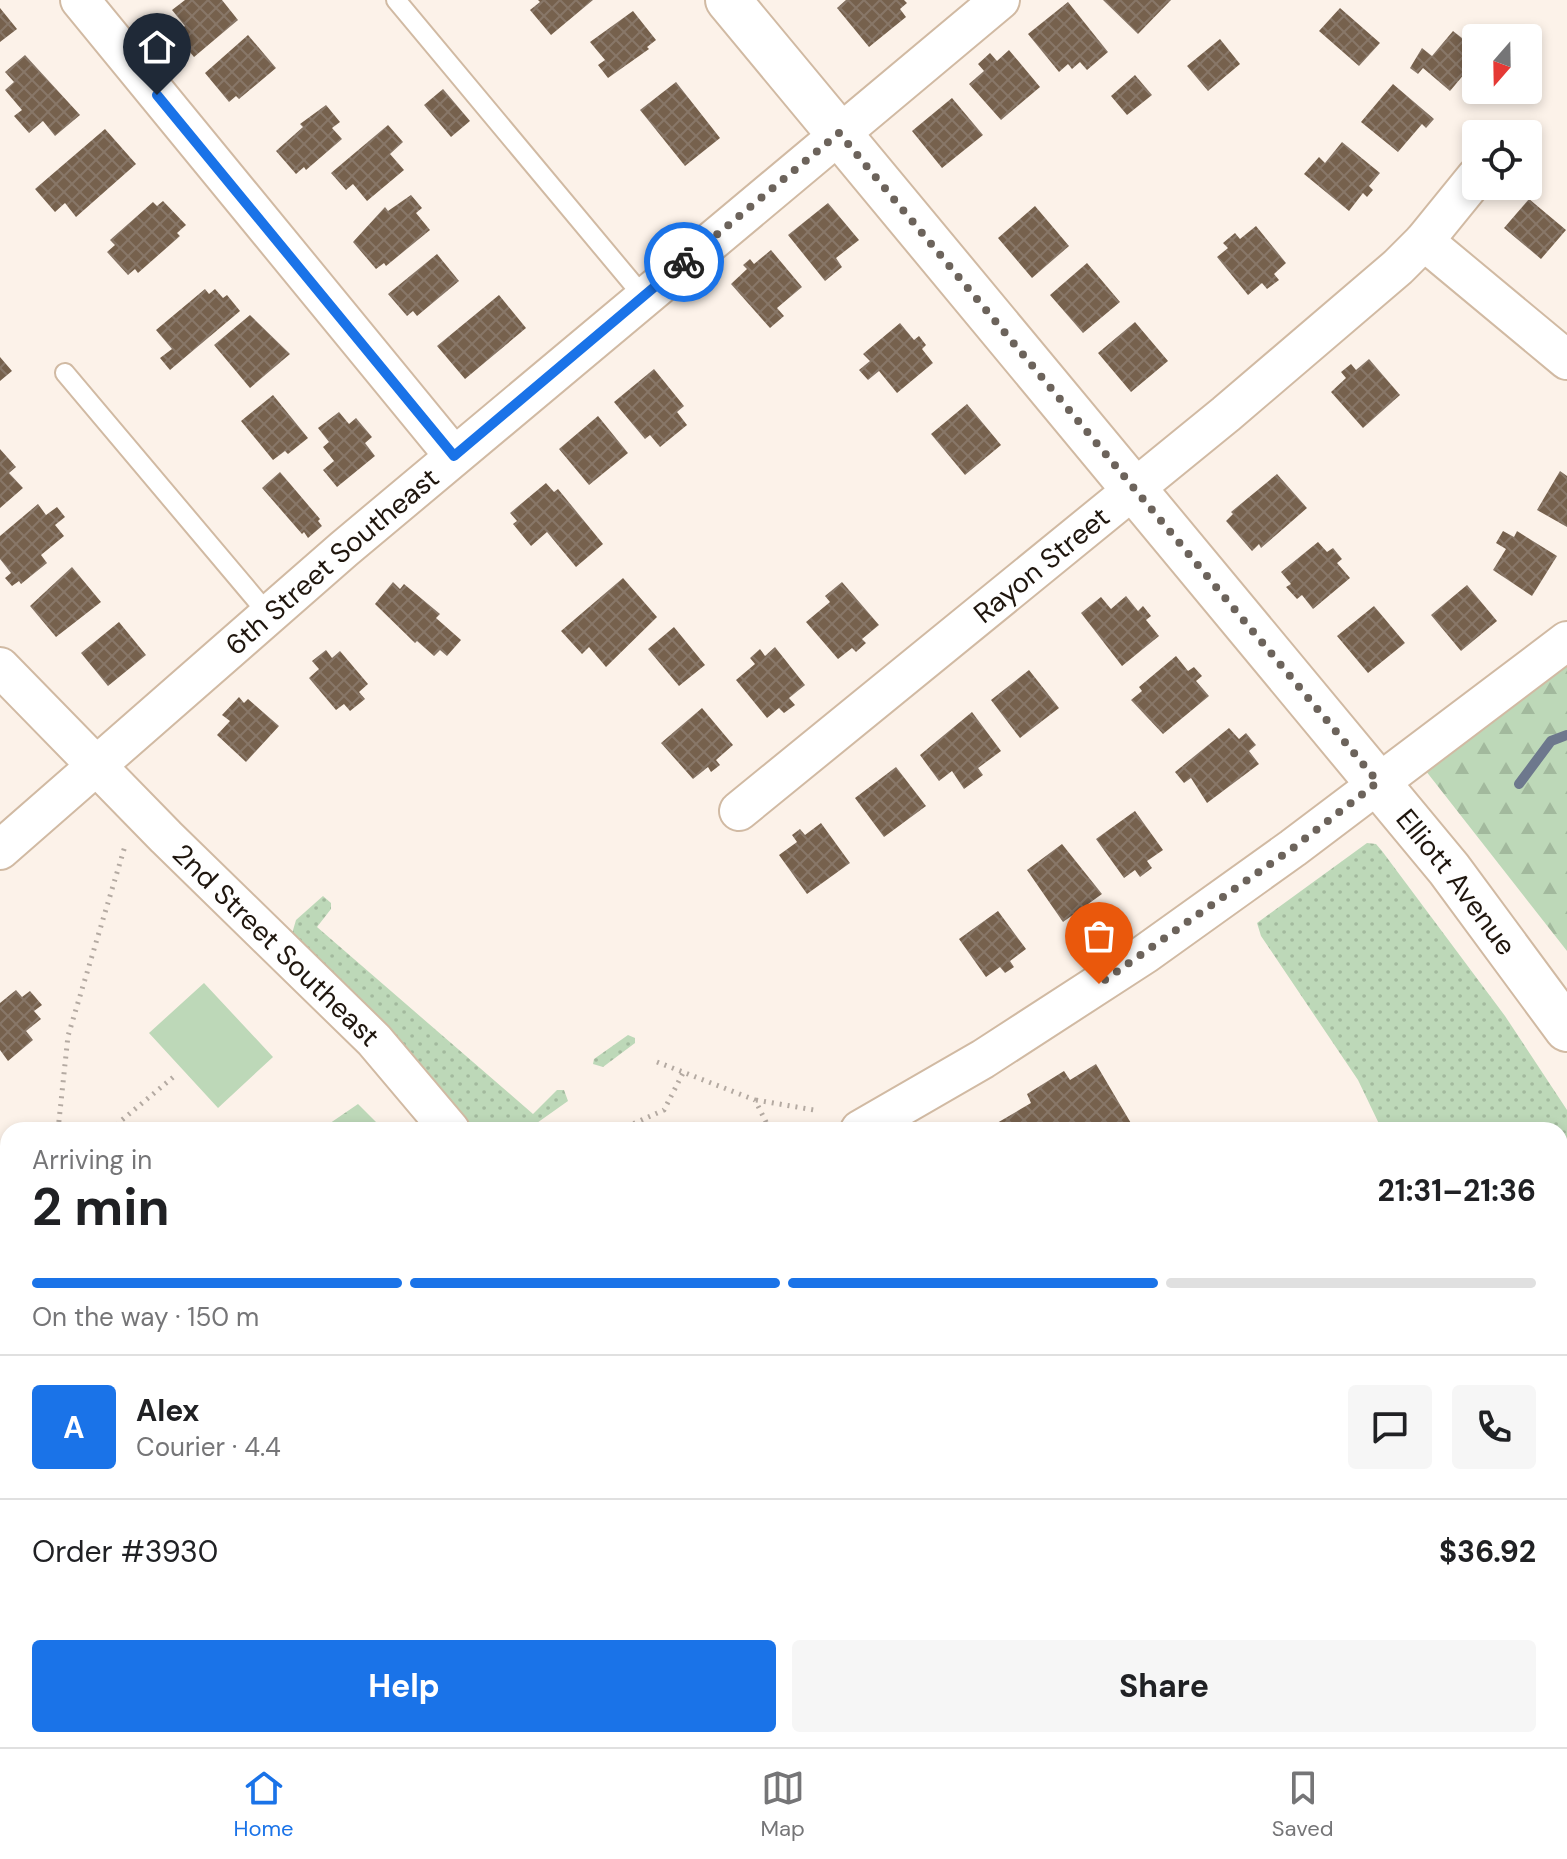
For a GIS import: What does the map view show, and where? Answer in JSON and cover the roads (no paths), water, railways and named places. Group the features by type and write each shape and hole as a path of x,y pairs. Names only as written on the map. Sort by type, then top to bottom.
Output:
{"street":[{"path":"80,0 454,456"},
{"name":"Elliott Avenue","path":"728,0 1134,489 1393,770 1449,869 1567,1029"},
{"name":"6th Street Southeast","path":"0,850 454,456 1000,0"},
{"name":"Rayon Street","path":"739,811 1323,331 1424,241 1462,194"},
{"path":"1424,241 1567,360"},
{"path":"874,1122 983,1059 1145,954 1567,641"},
{"name":"2nd Street Southeast","path":"0,667 374,1040 443,1122"}],"lane":[{"path":"396,0 643,296"},
{"path":"65,373 269,615"}],"waterway":[{"path":"1519,784 1551,741 1567,735"}]}
